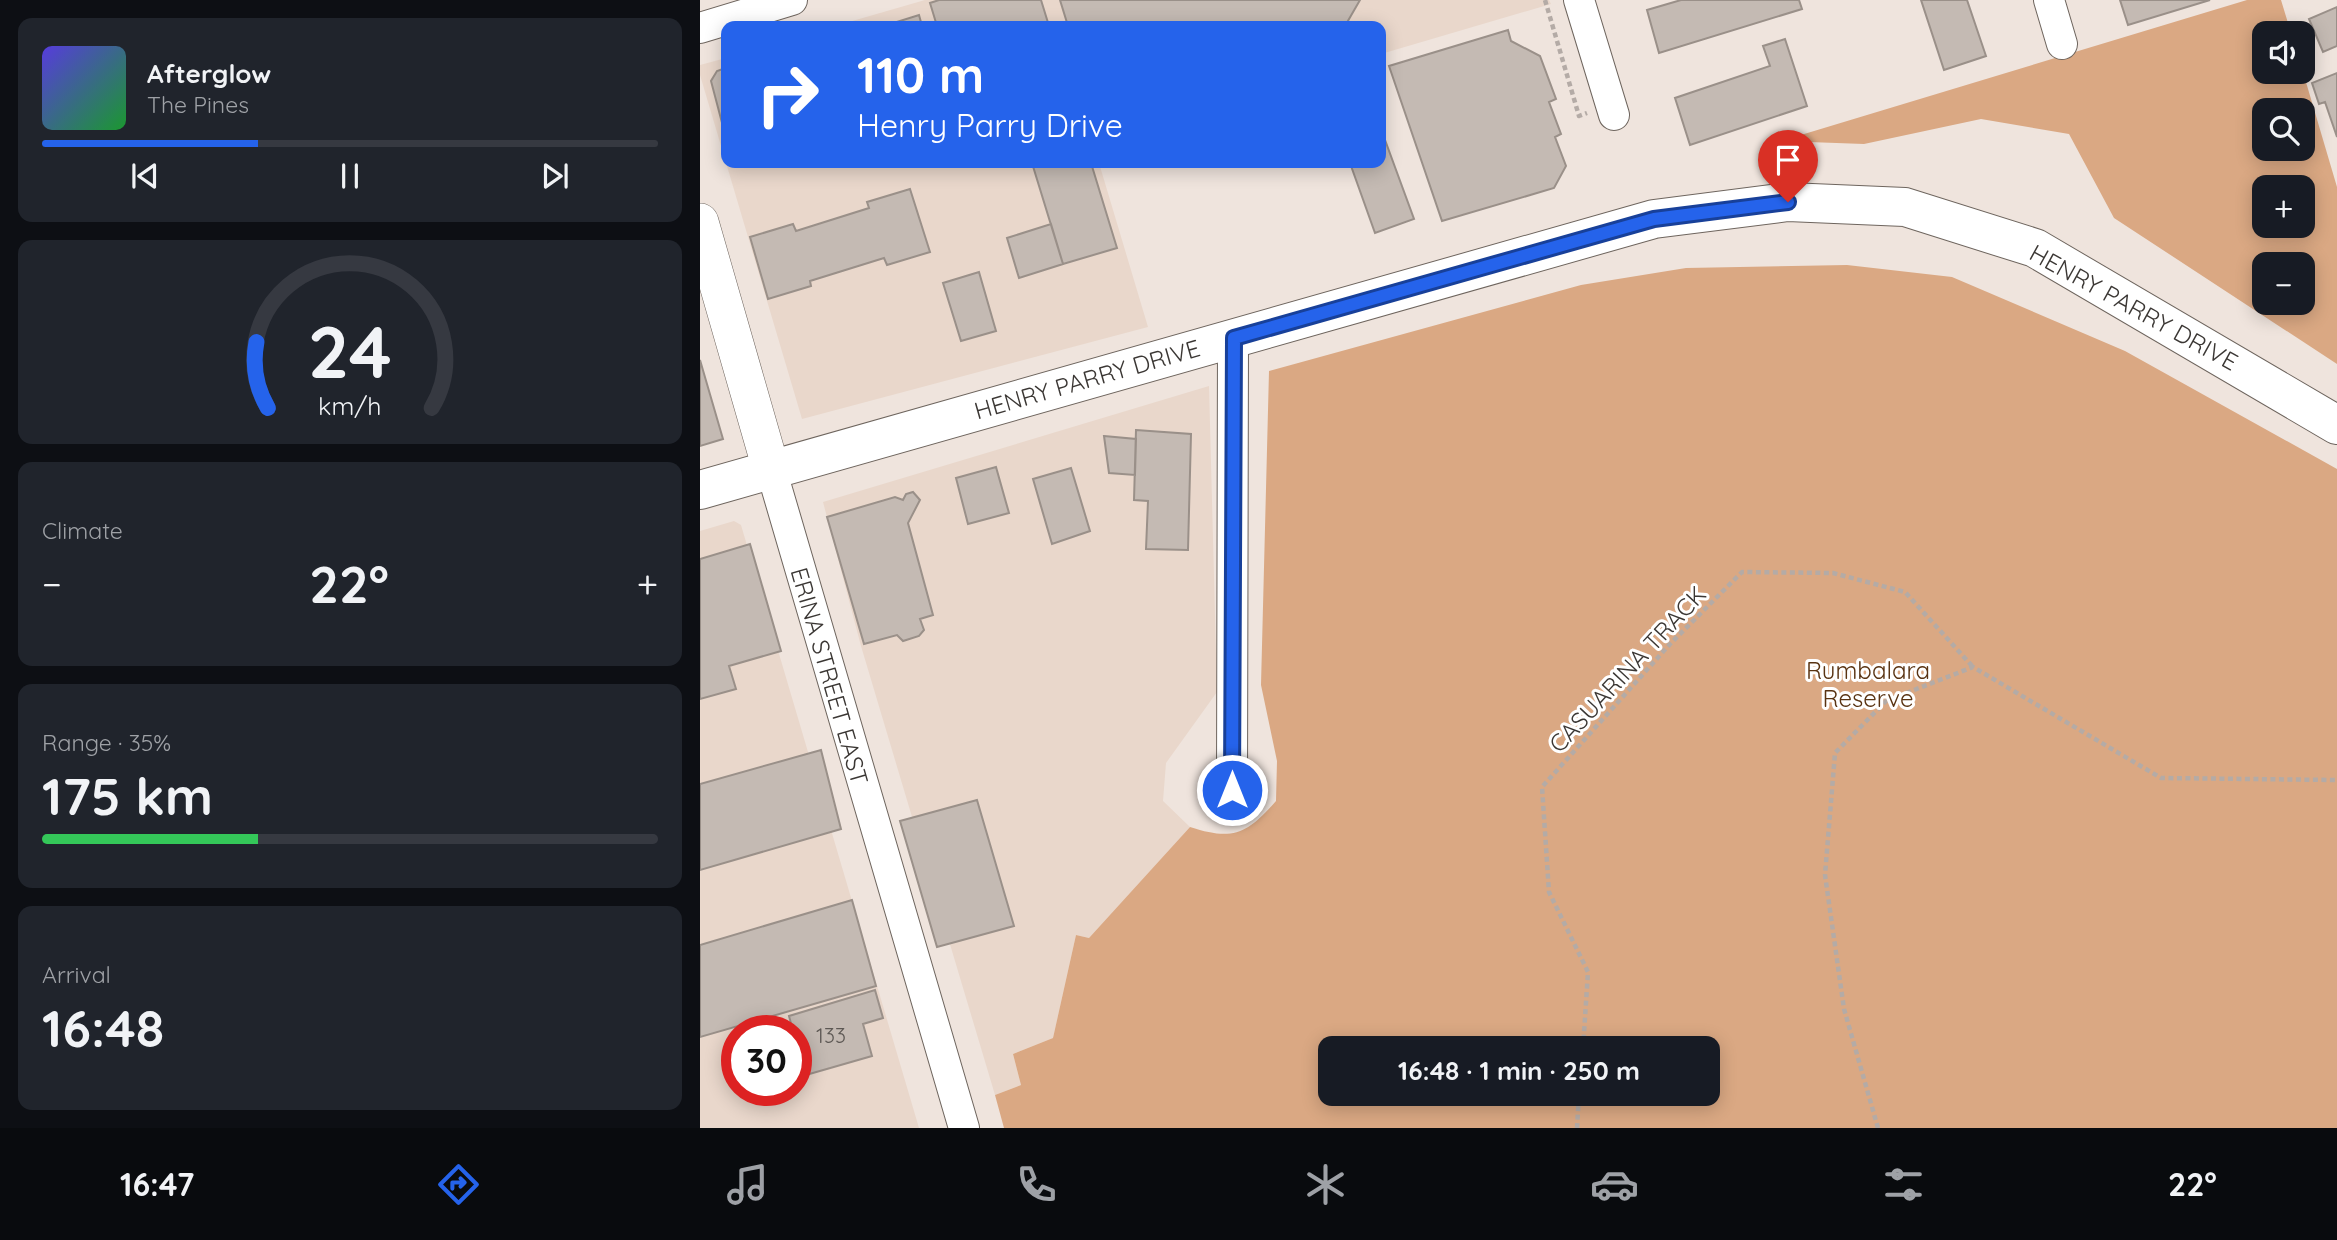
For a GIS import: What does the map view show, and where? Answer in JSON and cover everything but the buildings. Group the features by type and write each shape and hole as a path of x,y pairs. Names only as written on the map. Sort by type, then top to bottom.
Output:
{"main road":[{"name":"HENRY PARRY DRIVE","path":"700,490 1654,219 1788,202 1905,207 2035,248 2337,425"}],"street":[{"path":"725,21 792,0"},
{"path":"1579,0 1614,115"},
{"path":"2049,0 2062,44"},
{"path":"700,29 721,22"},
{"name":"ERINA STREET EAST","path":"700,222 964,1128"},
{"path":"1232,790 1234,338"}],"path":[{"name":"CASUARINA TRACK","path":"1584,1036 1588,972 1549,892 1542,787 1593,726 1742,572 1832,573 1905,592 1973,667 2161,778 2337,780"},
{"path":"1878,1128 1844,1009 1825,875 1835,752 1886,701 1973,667"},
{"path":"1577,1128 1578,1106"}],"shaded area":[{"path":"925,0 1549,0 1551,4 1386,53 1386,21 852,21"},
{"path":"721,59 721,146 700,75 700,65"},
{"path":"727,168 1100,168 1148,327 802,419"},
{"path":"1209,386 1217,692 1166,763 1163,801 1190,827 1089,938 1076,935 1053,1038 1013,1054 1021,1085 995,1095 861,646 823,502"},
{"path":"734,521 741,525 919,1128 700,1128 700,531"}],"green space":[{"path":"2247,0 2281,0 2287,21 2252,21 2252,84 2307,84 2311,98 2252,98 2252,161 2315,161 2315,113 2337,187 2337,364 2262,315 2315,315 2315,252 2252,252 2252,308 2114,218 2069,134 1981,119 1864,144 1781,141"},
{"name":"Rumbalara Reserve","path":"1847,265 1952,277 2125,351 2337,469 2337,1128 1004,1128 995,1095 1021,1085 1013,1054 1053,1038 1076,935 1089,938 1190,827 1218,833 1238,832 1256,821 1276,801 1277,761 1261,685 1269,371 1581,285 1686,268"}],"route":[{"path":"1232,790 1234,338 1654,219 1788,202"}]}
